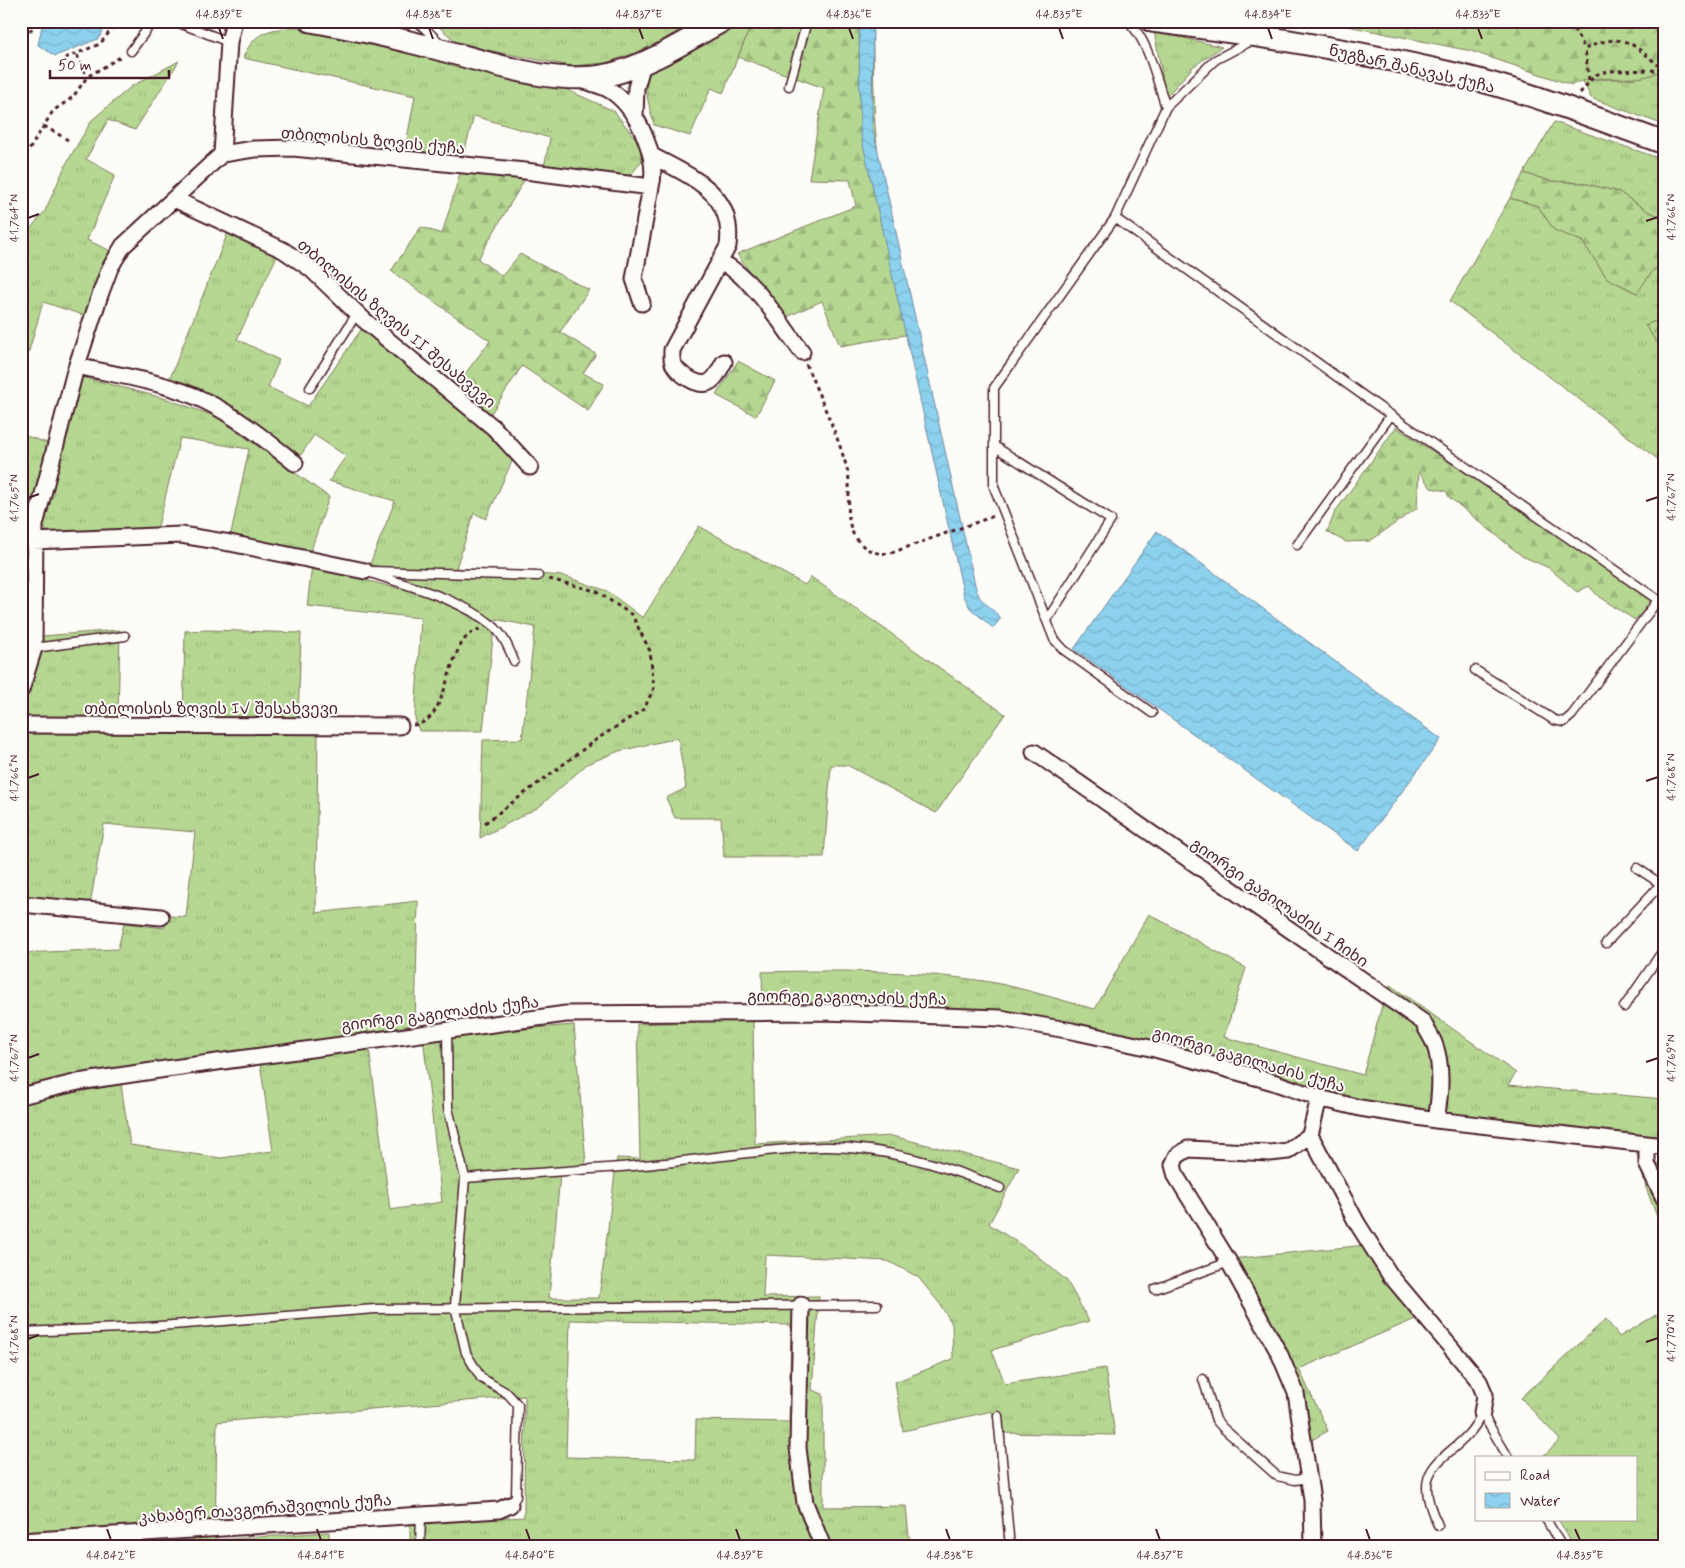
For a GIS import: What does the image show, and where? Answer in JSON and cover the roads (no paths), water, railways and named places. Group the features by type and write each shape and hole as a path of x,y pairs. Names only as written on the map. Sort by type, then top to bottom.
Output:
{"main road":[{"path":"311,21 377,33 538,74 580,79 613,74 643,63 722,21"},
{"name":"ნუგზარ შანავას ქუჩა","path":"1152,21 1260,37 1459,75 1569,108 1664,143"}],"street":[{"path":"21,690 34,648 33,541 35,525 77,366 110,268 123,246 222,154 229,42 234,21"},
{"path":"635,117 636,88 643,63"},
{"path":"580,79 614,92 635,117 652,155 655,175 634,279 642,303"},
{"name":"თბილისის ზღვის ქუჩა","path":"222,154 254,149 293,148 506,169 652,187"},
{"path":"652,155 716,195 724,207 730,232 728,246 672,350 672,360 678,371 698,384 708,383 714,378 724,362"},
{"name":"თბილისის ზღვის II შესახვევი","path":"174,199 283,250 310,269 357,313 494,428 530,467"},
{"path":"720,261 733,268 749,284 802,352"},
{"path":"77,366 173,389 205,401 231,415 296,462"},
{"path":"33,541 181,535 365,571"},
{"name":"თბილისის ზღვის IV შესახვევი","path":"21,725 400,726"},
{"name":"გიორგი გაგილაძის I ჩიხი","path":"1034,752 1423,1022 1434,1044 1438,1066 1439,1103 1436,1120"},
{"path":"21,904 161,917"},
{"name":"გიორგი გაგილაძის ქუჩა","path":"21,1096 78,1082 447,1029 566,1014 824,1012 1000,1018 1155,1049 1270,1081 1319,1098 1360,1108 1436,1120 1664,1146"},
{"path":"1313,1547 1312,1500 1296,1393 1280,1356 1229,1262 1176,1176 1173,1165 1177,1156 1188,1149 1270,1153 1288,1151 1310,1135 1319,1098"},
{"path":"1310,1135 1357,1223 1390,1275 1478,1381 1485,1394 1482,1412"},
{"path":"1646,1144 1647,1164 1664,1198"},
{"path":"801,1305 798,1448 805,1503 822,1547"},
{"name":"კახაბერ თავგორაშვილის ქუჩა","path":"21,1542 499,1510 510,1505"}],"lane":[{"path":"131,51 153,21"},
{"path":"174,21 229,42"},
{"path":"417,21 449,51"},
{"path":"789,86 807,21"},
{"path":"1128,21 1136,30 1146,51 1166,107"},
{"path":"1152,713 1064,650 1054,639 994,487 994,388 1114,218 1166,107 1215,60 1260,37"},
{"path":"1114,218 1391,415 1661,602 1572,715 1564,722 1554,720 1475,670"},
{"path":"310,388 357,313"},
{"path":"1297,545 1391,415"},
{"path":"994,446 1111,520 1047,620"},
{"path":"365,571 538,576"},
{"path":"365,571 459,604 493,626 508,645 514,661"},
{"path":"34,648 125,636"},
{"path":"1606,943 1662,884 1637,868"},
{"path":"1624,1007 1664,949"},
{"path":"447,1029 448,1108 465,1178 455,1306 466,1353 481,1378 507,1393 518,1404 516,1497 510,1505"},
{"path":"465,1178 656,1164 753,1151 824,1147 851,1148 891,1155 955,1170 1000,1188"},
{"path":"1155,1289 1229,1262"},
{"path":"21,1332 147,1327 375,1309 455,1306 877,1305"},
{"path":"1203,1379 1216,1420 1223,1428 1277,1476 1295,1480 1309,1478"},
{"path":"1438,1525 1429,1506 1428,1475 1436,1463 1465,1437 1482,1412 1507,1456"},
{"path":"998,1416 1010,1547"},
{"path":"420,1547 421,1514"},
{"path":"1547,1520 1562,1547"}],"water":[{"path":"43,21 110,21 98,39 55,56 38,45"},
{"path":"859,21 873,21 872,125 976,589 980,598 1001,618 993,628 970,608 964,596 860,131"},
{"path":"1157,531 1441,739 1358,851 1074,649"}]}
